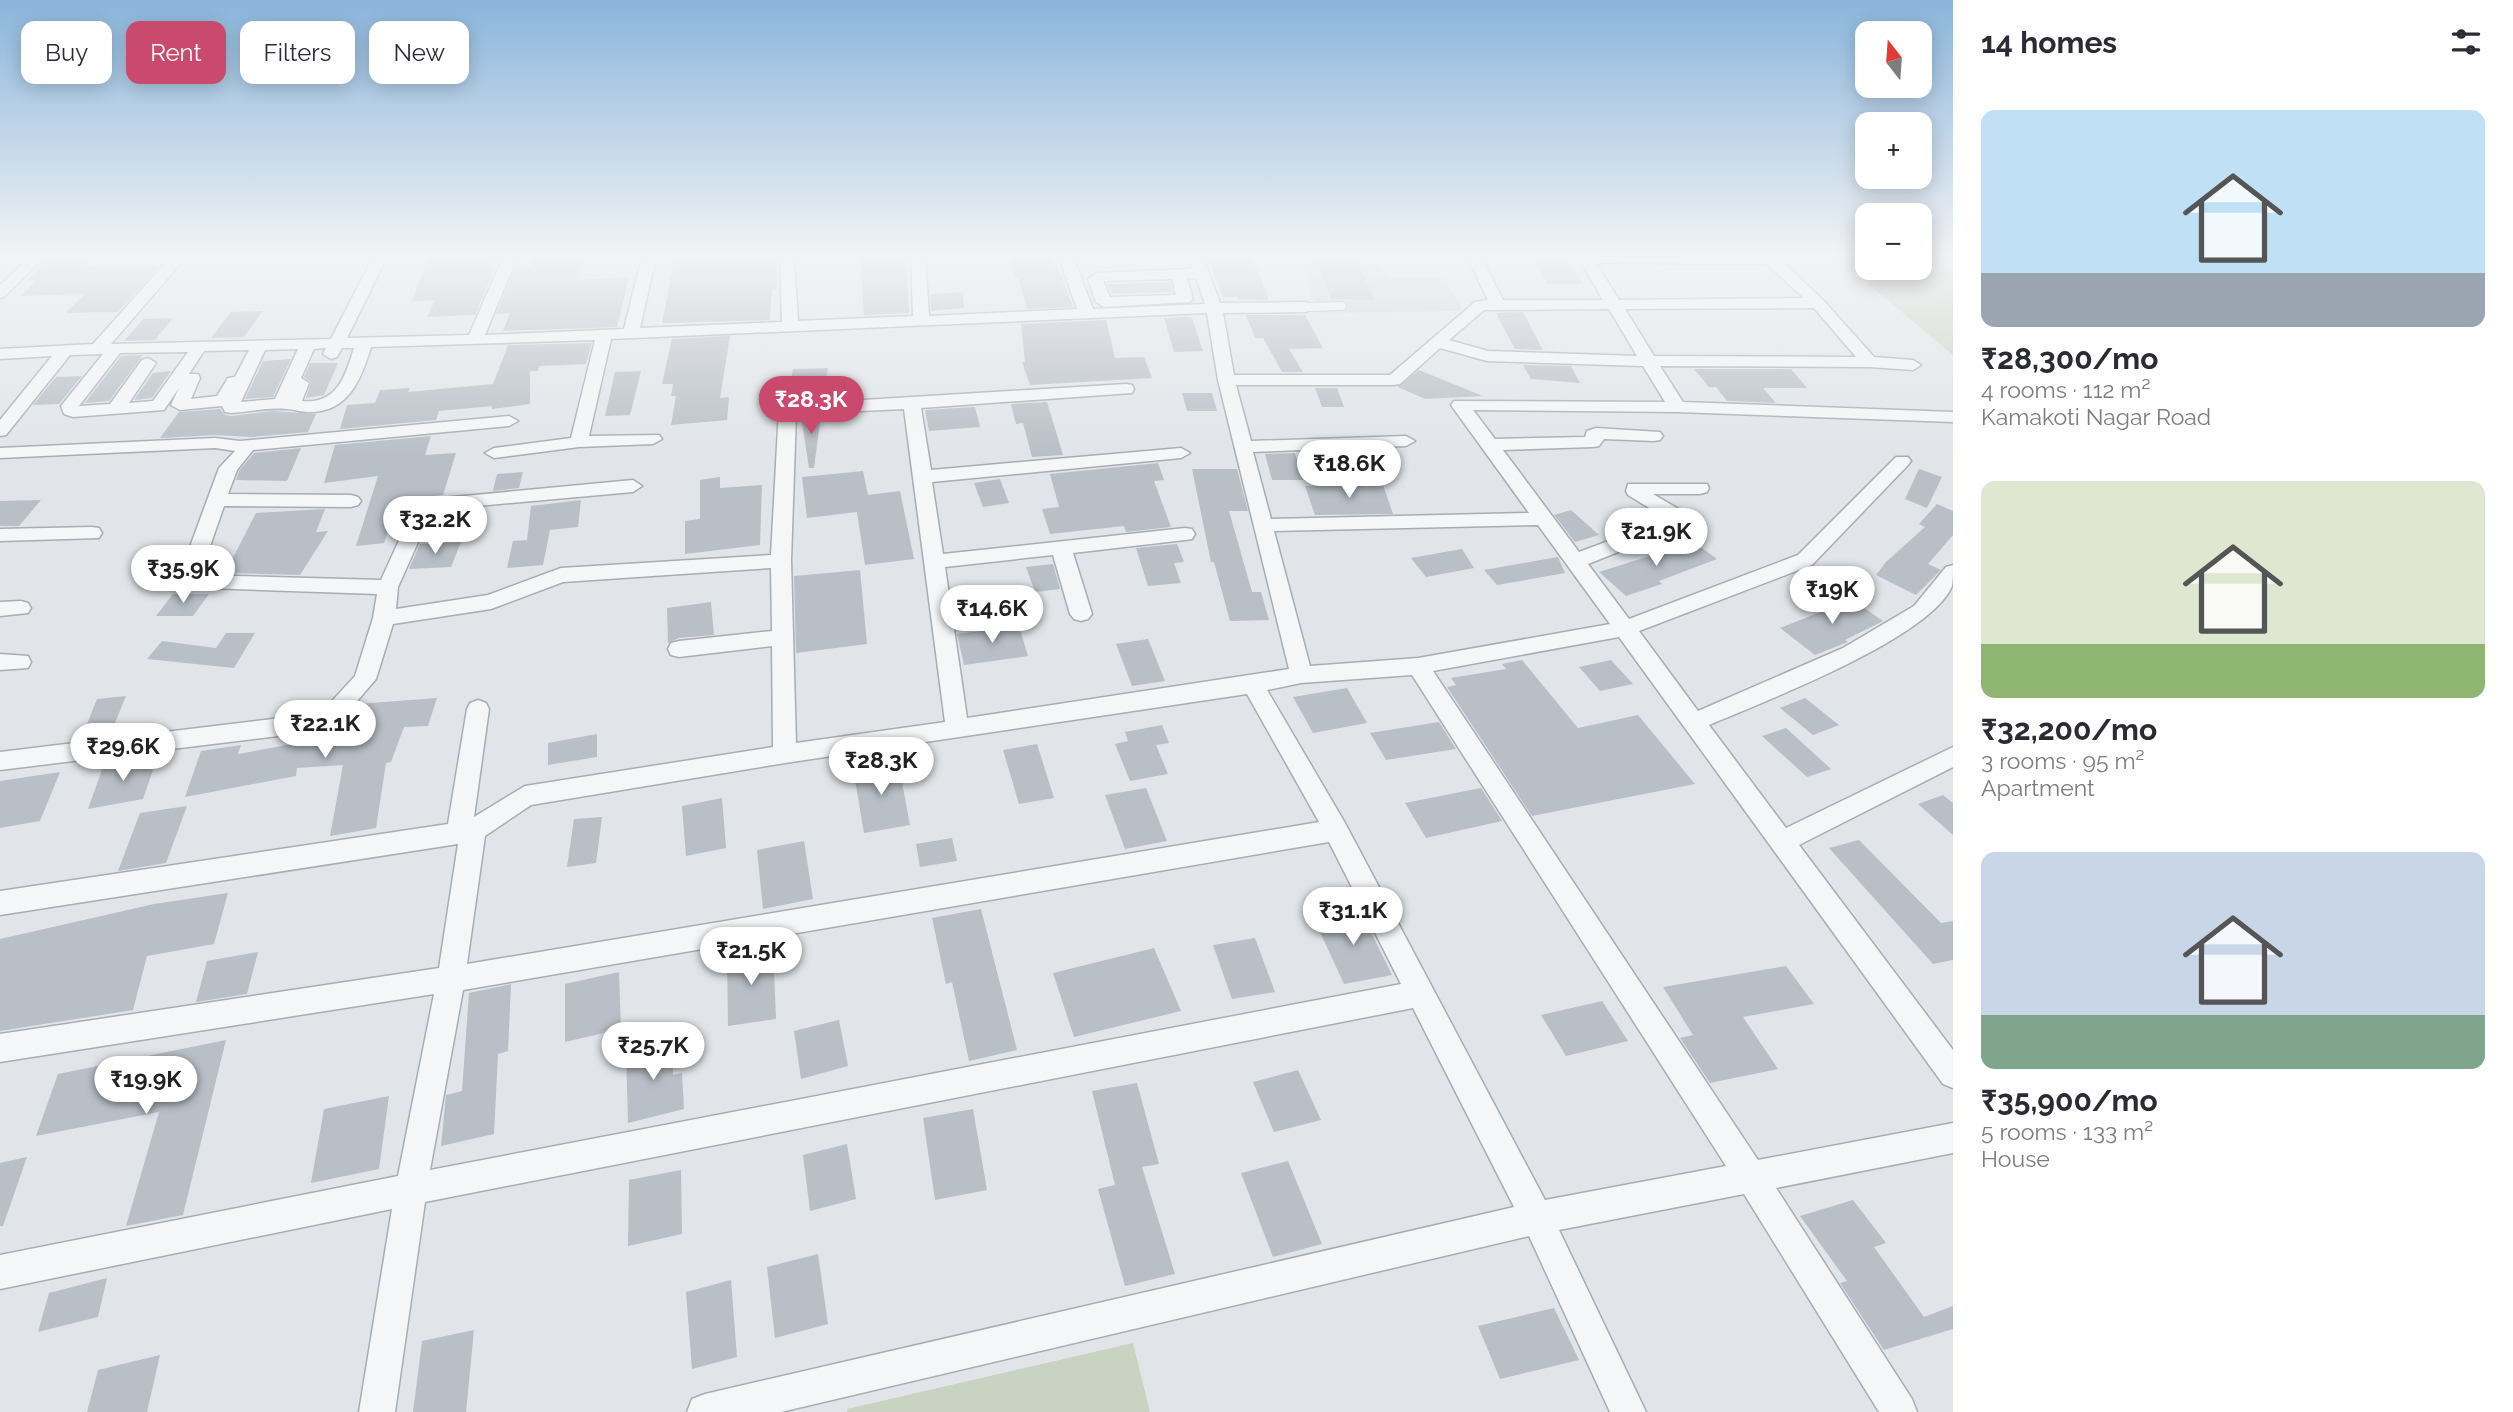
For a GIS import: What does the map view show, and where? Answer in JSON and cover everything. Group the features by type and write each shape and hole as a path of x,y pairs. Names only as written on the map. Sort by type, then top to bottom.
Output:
{"street":[{"path":"129,323 70,406 70,410 158,407 199,352"},
{"path":"255,346 231,408 281,404 336,349 348,323"},
{"path":"475,340 482,323"},
{"path":"631,333 633,323"},
{"path":"0,354 66,351 106,354 199,352 255,346 336,349 475,340 872,323"},
{"path":"1216,323 1226,380 1301,675"},
{"path":"1226,380 1394,380 1459,323"},
{"path":"1626,323 1677,407"},
{"path":"1835,323 1869,362"},
{"path":"579,442 604,334"},
{"path":"1437,342 1487,356 1913,365"},
{"path":"199,352 180,405 223,401 255,346"},
{"path":"0,431 66,351"},
{"path":"106,354 148,363 199,352"},
{"path":"115,410 148,363"},
{"path":"785,754 781,561 788,409 1126,388"},
{"path":"912,403 957,729"},
{"path":"1953,417 1677,407 1460,405 1541,519 1953,1074"},
{"path":"0,453 215,443 240,446 509,421"},
{"path":"1488,445 1593,442 1595,439 1592,435 1596,433 1654,436"},
{"path":"494,453 579,442 653,439"},
{"path":"1244,447 1406,440"},
{"path":"240,446 245,451 228,468 187,582 388,587"},
{"path":"922,477 1181,453"},
{"path":"0,903 466,832 525,796 785,754 1253,685 1301,675 1418,666 1623,629 1805,560 1902,461"},
{"path":"0,761 327,721 365,679 384,618 388,587 421,514 428,507 439,503 633,486"},
{"path":"1574,562 1679,521 1675,515 1635,491 1635,488 1700,488"},
{"path":"216,500 351,501"},
{"path":"1263,525 1541,519"},
{"path":"0,535 92,533"},
{"path":"934,562 1185,534"},
{"path":"1061,548 1081,614"},
{"path":"384,618 492,602 561,575 781,561"},
{"path":"1692,723 1852,654 1921,611 1953,572"},
{"path":"679,649 783,637"},
{"path":"1418,666 1751,1177 1899,1412"},
{"path":"1253,685 1336,830 1421,993 1537,1218 1628,1412"},
{"path":"377,1412 411,1189 451,979 478,709"},
{"path":"1781,842 1953,756"},
{"path":"0,1048 451,979 1336,830"},
{"path":"0,1272 411,1189 1421,993"},
{"path":"705,1412 1537,1218 1953,1139"}],"green space":[{"path":"1915,323 1953,323 1953,355"},
{"path":"1133,1343 1150,1412 847,1412 847,1409"}],"building":[{"path":"140,323 169,323 155,340 124,341"},
{"path":"223,323 254,323 244,337 211,338"},
{"path":"506,323 618,323 617,327 503,331"},
{"path":"1107,323 1115,358 1144,357 1152,378 1030,385 1022,362 1025,362 1021,324"},
{"path":"1165,323 1194,323 1203,351 1174,352"},
{"path":"1249,323 1309,323 1323,348 1289,349 1303,372 1282,372 1263,338 1255,338"},
{"path":"1501,323 1529,323 1543,350 1515,349"},
{"path":"730,336 720,398 729,397 727,420 671,425 676,396 671,396 673,384 662,384 672,339"},
{"path":"592,343 586,364 539,366 538,371 530,371 530,404 439,411 436,420 340,429 347,405 375,403 380,390 410,388 408,392 493,384 508,345"},
{"path":"143,355 109,401 85,403 121,356"},
{"path":"291,359 273,397 245,399 263,361"},
{"path":"310,363 338,363 324,395 306,398 311,382 304,377"},
{"path":"1523,365 1571,366 1580,383 1531,379"},
{"path":"828,368 823,400 799,401 797,392 789,392 793,369"},
{"path":"1694,369 1791,369 1807,388 1763,388 1776,403 1727,401 1716,387 1709,387"},
{"path":"1419,370 1483,396 1425,399 1398,387"},
{"path":"171,371 152,398 134,400 153,373"},
{"path":"641,371 630,415 605,416 615,372"},
{"path":"82,376 59,404 33,405 56,377"},
{"path":"1315,388 1337,388 1344,407 1322,407"},
{"path":"1182,393 1212,393 1217,411 1187,411"},
{"path":"1047,402 1063,455 1032,457 1023,423 1016,424 1011,404"},
{"path":"975,407 980,427 929,431 925,410"},
{"path":"220,409 225,415 231,416 273,411 316,414 308,432 252,437 215,435 160,438 179,412"},
{"path":"821,415 814,468 809,468 801,416"},
{"path":"431,436 425,455 456,453 443,495 398,500 384,543 356,546 378,476 324,483 335,445"},
{"path":"301,448 287,481 236,480 239,471 254,453"},
{"path":"1295,453 1303,480 1272,480 1265,454"},
{"path":"1158,463 1164,480 1154,481 1171,527 1126,532 1124,526 1050,534 1042,509 1059,507 1050,474"},
{"path":"1192,469 1237,469 1248,511 1229,511 1252,592 1261,592 1269,620 1230,621 1214,562 1211,562"},
{"path":"1919,469 1942,477 1927,508 1905,499"},
{"path":"863,471 868,495 900,491 914,559 865,565 857,512 807,518 802,477"},
{"path":"523,472 519,488 493,491 497,474"},
{"path":"720,477 720,488 762,485 760,545 685,554 685,521 700,519 700,480"},
{"path":"1000,479 1009,503 983,507 974,483"},
{"path":"1383,485 1393,514 1315,515 1305,486"},
{"path":"41,500 19,526 0,526 0,501"},
{"path":"581,500 578,527 550,530 543,565 507,568 513,541 527,540 531,506"},
{"path":"1937,504 1953,511 1953,535 1928,564 1941,570 1916,595 1876,575 1886,562 1925,527 1919,524"},
{"path":"325,509 316,532 328,531 300,575 225,573 256,513"},
{"path":"1571,510 1599,535 1575,542 1554,515"},
{"path":"461,542 451,567 409,569 420,544"},
{"path":"1694,542 1717,559 1659,581 1662,584 1626,596 1599,572"},
{"path":"1177,544 1184,562 1174,563 1181,583 1148,586 1136,548"},
{"path":"1462,549 1474,568 1426,577 1411,558"},
{"path":"1558,557 1565,573 1497,585 1484,570"},
{"path":"1053,564 1060,589 1035,592 1026,567"},
{"path":"860,570 867,644 796,653 794,576"},
{"path":"173,594 209,594 193,616 156,616"},
{"path":"1848,597 1883,621 1845,640 1848,642 1815,655 1780,628 1823,611 1818,608"},
{"path":"711,602 714,635 679,638 668,643 667,608"},
{"path":"1019,626 1028,656 964,665 957,634"},
{"path":"226,633 255,633 234,668 147,659 162,641 216,648"},
{"path":"1148,639 1165,681 1132,686 1116,644"},
{"path":"1522,660 1578,728 1638,715 1695,784 1532,816 1447,687 1456,685 1451,678 1506,669 1502,664"},
{"path":"1611,660 1633,684 1600,691 1579,667"},
{"path":"1347,688 1367,723 1313,733 1293,697"},
{"path":"126,696 112,730 83,734 97,699"},
{"path":"437,698 428,726 404,727 391,762 386,763 376,828 330,836 343,765 297,768 296,776 185,797 201,751 241,745 238,754 331,737 334,730 358,704"},
{"path":"1805,698 1839,725 1813,735 1780,708"},
{"path":"1439,722 1456,749 1386,760 1370,733"},
{"path":"1162,725 1169,743 1156,745 1168,774 1130,781 1115,744 1128,741 1125,732"},
{"path":"1786,728 1831,769 1807,777 1762,736"},
{"path":"597,734 597,757 548,765 548,743"},
{"path":"1037,744 1054,798 1019,804 1003,750"},
{"path":"157,758 143,799 88,809 103,767"},
{"path":"898,761 910,825 864,833 853,768"},
{"path":"60,772 40,821 0,828 0,781"},
{"path":"1146,788 1167,841 1125,849 1105,795"},
{"path":"1481,788 1502,821 1426,838 1405,803"},
{"path":"1943,795 1953,803 1953,835 1918,804"},
{"path":"722,798 726,848 686,856 682,806"},
{"path":"187,806 166,863 118,871 140,813"},
{"path":"602,817 596,863 567,867 574,819"},
{"path":"952,838 957,861 920,867 916,844"},
{"path":"1859,840 1941,923 1953,921 1953,960 1933,964 1829,848"},
{"path":"804,841 813,899 763,909 757,850"},
{"path":"228,893 214,944 147,956 133,1010 0,1031 0,939 154,904"},
{"path":"981,909 1017,1050 969,1061 952,982 946,984 932,918"},
{"path":"1360,910 1392,975 1344,984 1314,919"},
{"path":"1255,938 1275,992 1232,999 1213,945"},
{"path":"773,948 776,1019 728,1026 727,954"},
{"path":"1154,948 1181,1011 1074,1037 1053,973"},
{"path":"258,952 247,994 196,1002 207,961"},
{"path":"1786,966 1814,1004 1743,1017 1778,1069 1710,1083 1680,1038 1693,1035 1663,987"},
{"path":"619,972 621,1029 565,1042 565,984"},
{"path":"511,984 508,1051 498,1054 494,1134 441,1146 446,1095 462,1091 469,993"},
{"path":"1602,1001 1628,1041 1566,1056 1541,1015"},
{"path":"839,1020 848,1066 801,1079 794,1031"},
{"path":"226,1040 183,1215 126,1226 159,1112 36,1136 58,1074"},
{"path":"672,1040 673,1075 682,1073 684,1109 628,1123 626,1050"},
{"path":"1298,1070 1321,1120 1274,1132 1253,1082"},
{"path":"1137,1083 1159,1164 1142,1167 1175,1274 1125,1286 1098,1189 1115,1185 1092,1091"},
{"path":"389,1096 379,1169 311,1183 324,1109"},
{"path":"973,1109 987,1190 935,1200 923,1118"},
{"path":"847,1144 856,1199 810,1211 803,1155"},
{"path":"27,1157 3,1226 0,1226 0,1163"},
{"path":"1288,1161 1322,1244 1273,1257 1241,1173"},
{"path":"681,1170 682,1234 628,1246 629,1180"},
{"path":"1853,1200 1886,1243 1874,1247 1924,1317 1953,1306 1953,1329 1884,1350 1840,1283 1847,1281 1800,1216"},
{"path":"818,1254 828,1324 775,1338 767,1267"},
{"path":"107,1278 98,1317 38,1332 49,1293"},
{"path":"731,1280 737,1357 692,1369 686,1292"},
{"path":"1554,1308 1579,1360 1500,1379 1478,1326"},
{"path":"474,1330 466,1412 413,1412 422,1341"},
{"path":"160,1355 147,1412 87,1412 98,1370"}]}
